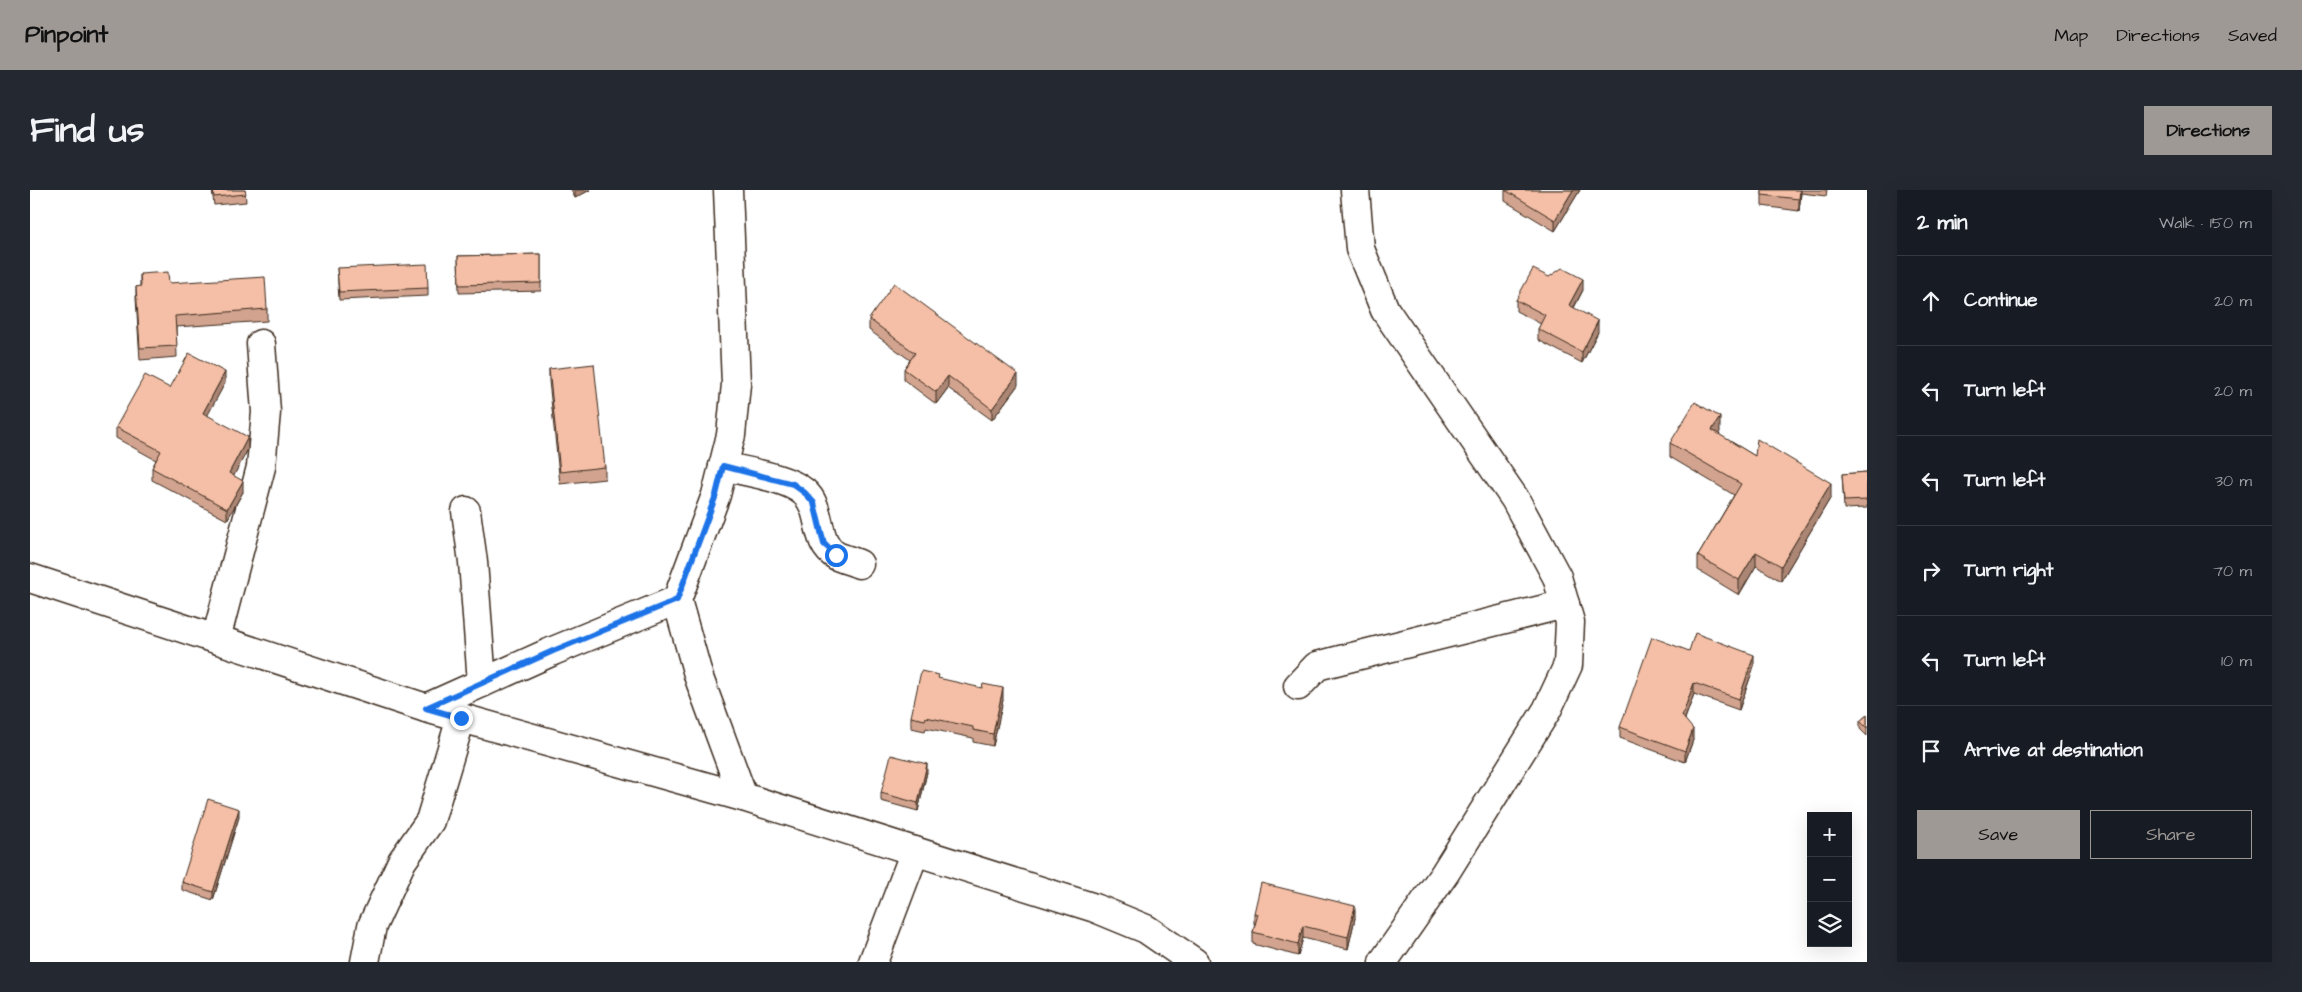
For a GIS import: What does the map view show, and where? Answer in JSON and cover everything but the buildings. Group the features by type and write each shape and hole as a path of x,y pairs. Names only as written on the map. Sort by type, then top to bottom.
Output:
{"street":[{"path":"728,190 736,384 731,435 716,495 677,600 699,678 742,796"},
{"path":"1355,190 1360,249 1385,310 1515,499 1557,578 1570,622 1568,665 1547,710 1444,874 1383,962"},
{"path":"216,639 261,467 266,412 261,344"},
{"path":"723,466 793,484 814,503 824,544 836,555 859,564"},
{"path":"466,511 473,562 482,683"},
{"path":"30,578 426,708 742,796 1096,908 1146,929 1194,962"},
{"path":"426,708 677,600"},
{"path":"1298,686 1317,666 1565,604"},
{"path":"365,962 372,926 402,861 430,821 461,718"},
{"path":"873,962 915,851"}],"route":[{"path":"461,718 426,708 553,651 677,600 716,495 723,466 793,484 805,493 814,503 824,544 836,555"}]}
